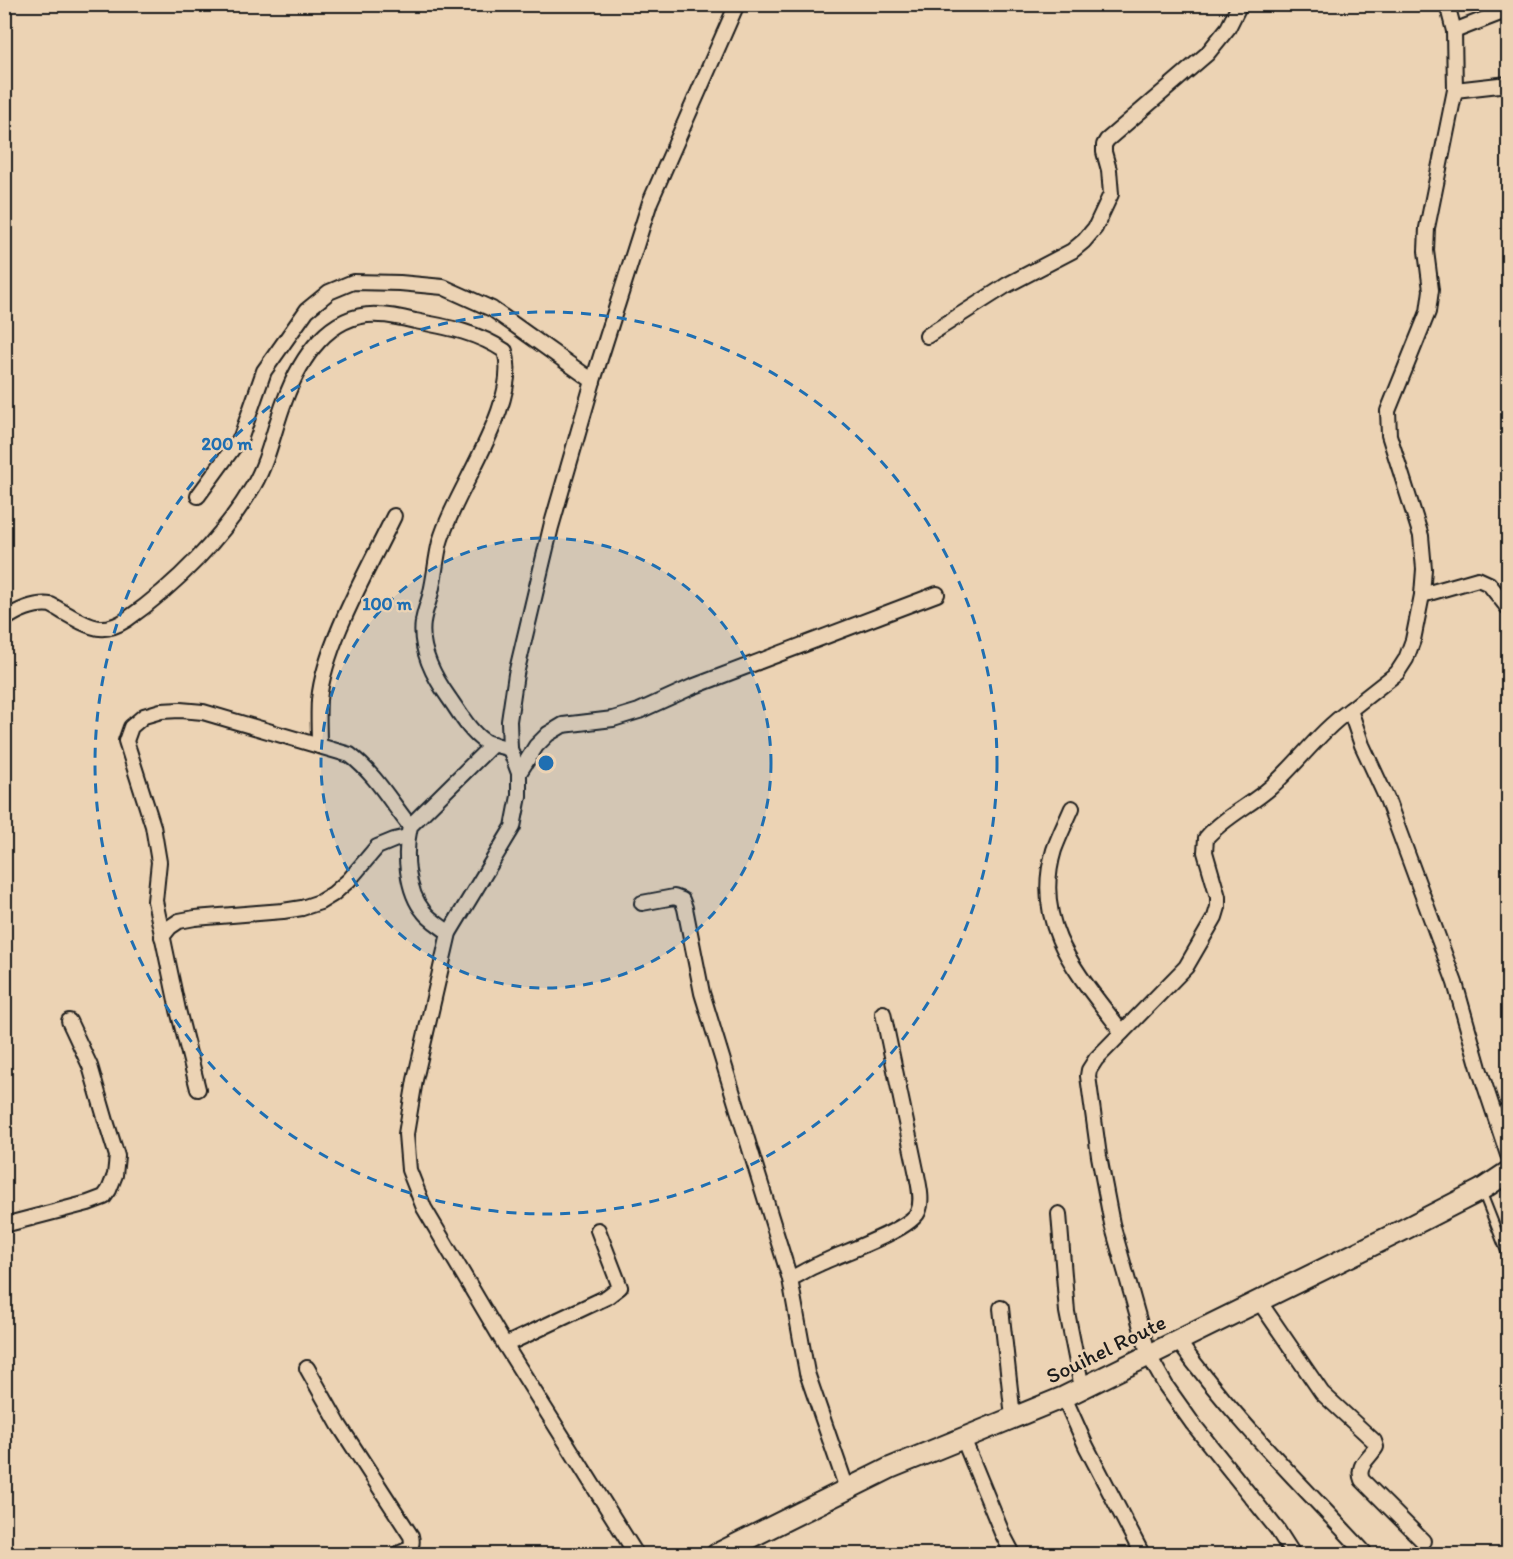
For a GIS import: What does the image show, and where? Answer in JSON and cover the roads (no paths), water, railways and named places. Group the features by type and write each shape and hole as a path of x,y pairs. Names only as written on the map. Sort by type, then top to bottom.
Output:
{"main road":[{"name":"Souihel Route","path":"729,1552 890,1468 1064,1397 1149,1356 1481,1190 1509,1172"}],"street":[{"path":"636,1554 505,1345 424,1208 409,1170 406,1134 449,933 513,827 519,796 519,773 510,749 509,721 516,674 550,527 593,381 650,202 737,4"},
{"path":"927,336 997,291 1072,251 1084,241 1095,228 1111,194 1109,170 1104,152 1107,140 1207,54 1228,28 1240,4"},
{"path":"1293,1554 1179,1405 1149,1356 1112,1224 1099,1156 1088,1076 1091,1065 1186,967 1215,917 1218,897 1205,852 1206,838 1227,819 1272,786 1331,723 1396,673 1413,640 1422,595 1424,569 1421,536 1389,435 1388,411 1428,312 1431,290 1426,251 1427,228 1455,90 1454,31 1447,4"},
{"path":"1454,31 1509,10"},
{"path":"1455,90 1509,84"},
{"path":"198,496 241,437 264,371 307,310 329,292 352,282 400,283 443,288 492,309 593,381"},
{"path":"4,620 32,606 51,605 92,628 109,627 124,621 184,571 237,514 256,482 271,447 284,400 299,369 316,342 337,324 359,316 378,314 476,334 505,351 508,363 507,381 481,455 459,496 440,541 423,623 423,634 429,666 470,726 484,741 510,749"},
{"path":"319,746 319,699 328,658 394,516"},
{"path":"1422,595 1478,579 1489,584 1509,608"},
{"path":"519,773 536,746 548,734 563,725 613,719 639,711 692,687 937,594"},
{"path":"198,1089 154,901 159,862 153,826 126,741 131,727 144,716 161,711 180,710 214,715 350,755 378,780 409,832 409,873 412,891 425,914 449,933"},
{"path":"1350,710 1362,745 1395,819 1455,983 1479,1068 1509,1155"},
{"path":"162,937 179,921 302,908 320,902 349,880 377,847 409,832 493,744"},
{"path":"1072,808 1054,851 1048,881 1049,908 1056,934 1068,957 1122,1032"},
{"path":"642,903 674,897 682,900 685,908 702,993 790,1279 807,1373 847,1489"},
{"path":"790,1279 892,1232 909,1223 918,1213 921,1201 917,1175 883,1013"},
{"path":"4,1225 104,1197 115,1176 117,1156 90,1066 69,1021"},
{"path":"1059,1214 1067,1312 1082,1388"},
{"path":"505,1345 607,1297 620,1287 598,1230"},
{"path":"1259,1301 1322,1393 1374,1442 1376,1447 1374,1451 1361,1466 1362,1480 1423,1541"},
{"path":"1001,1308 1013,1417"},
{"path":"1178,1341 1205,1379 1233,1412 1364,1552"},
{"path":"307,1368 339,1425 411,1536 413,1544 411,1548 398,1554"},
{"path":"1064,1397 1086,1446 1142,1554"},
{"path":"963,1438 1013,1554"}],"lane":[{"path":"1481,1190 1509,1258"}]}
